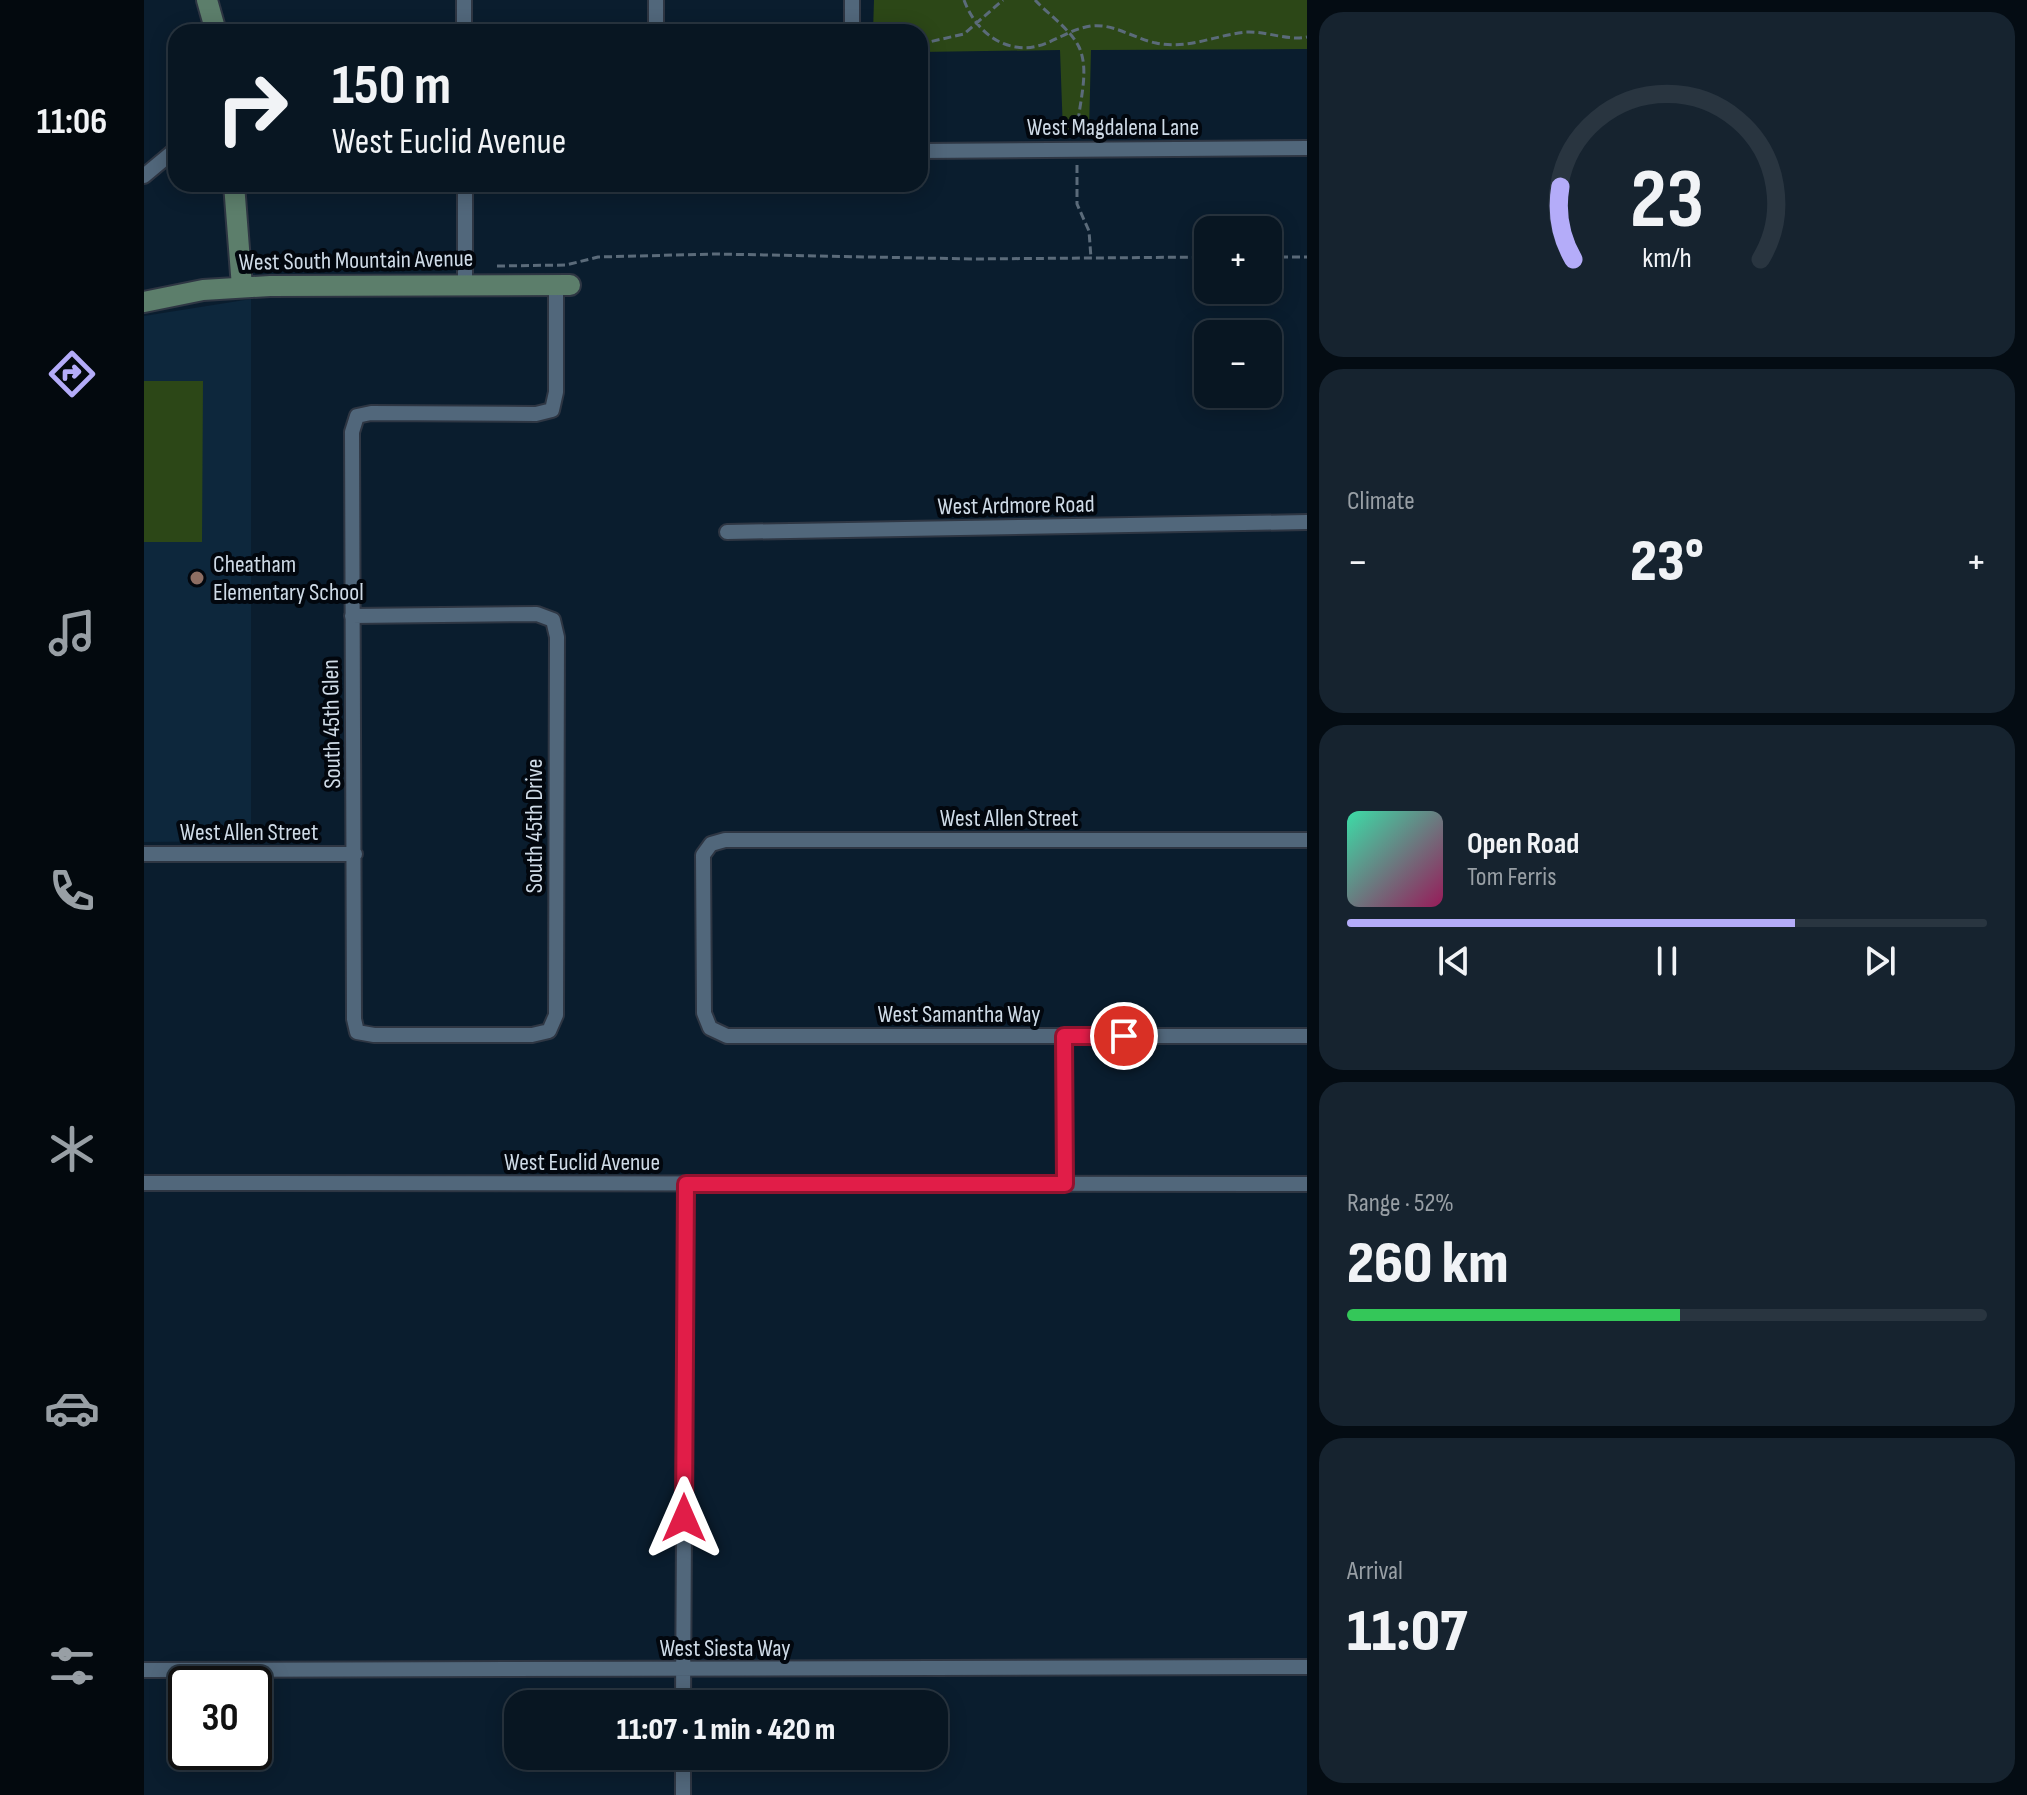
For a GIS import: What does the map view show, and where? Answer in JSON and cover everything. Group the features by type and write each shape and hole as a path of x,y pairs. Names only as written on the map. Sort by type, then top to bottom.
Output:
{"street":[{"path":"207,0 214,24"},
{"path":"464,0 464,24"},
{"path":"656,0 656,24"},
{"path":"852,0 852,24"},
{"name":"West Magdalena Lane","path":"928,151 1307,148"},
{"path":"144,176 168,156"},
{"path":"235,192 242,287"},
{"path":"465,192 465,285"},
{"name":"West South Mountain Avenue","path":"144,302 242,287 563,284"},
{"name":"South 45th Glen","path":"357,1032 354,1019 352,432 357,416 371,413 536,414 552,410 556,392 563,284"},
{"name":"West Ardmore Road","path":"727,532 1307,522"},
{"name":"South 45th Drive","path":"352,616 537,614 553,620 557,637 556,1015 549,1031 532,1035 374,1035 357,1032"},
{"name":"West Allen Street","path":"710,1028 704,1013 703,855 711,844 725,840 1307,840"},
{"name":"West Allen Street","path":"144,854 355,854"},
{"name":"West Samantha Way","path":"710,1028 727,1036 1307,1036"},
{"path":"1064,1036 1065,1184"},
{"name":"West Euclid Avenue","path":"144,1183 1307,1184"},
{"path":"683,1690 686,1184"},
{"name":"West Siesta Way","path":"144,1670 1307,1667"},
{"path":"683,1770 683,1795"}],"path":[{"path":"964,0 977,25 996,40 1015,47 1042,47 1092,25 1114,28 1158,44 1193,44 1245,32 1307,37"},
{"path":"928,43 945,41 977,25 1003,0"},
{"path":"1035,0 1078,46 1084,69 1077,109 1077,136"},
{"path":"1077,165 1077,204 1089,231 1091,258"},
{"path":"489,267 566,265 598,257 716,254 1194,257"},
{"path":"1282,257 1307,257"}],"shaded area":[{"name":"Cheatham Elementary School","path":"251,299 251,841 144,842 144,316"}],"green space":[{"path":"874,0 1307,0 1307,49 1091,50 1089,132 1063,133 1060,50 928,52 928,24 873,24"},
{"path":"144,381 203,381 202,542 144,542"}],"place":[{"name":"Cheatham Elementary School","path":"197,578"}],"route":[{"path":"684,1518 686,1184 1065,1184 1064,1036 1124,1036"}]}
